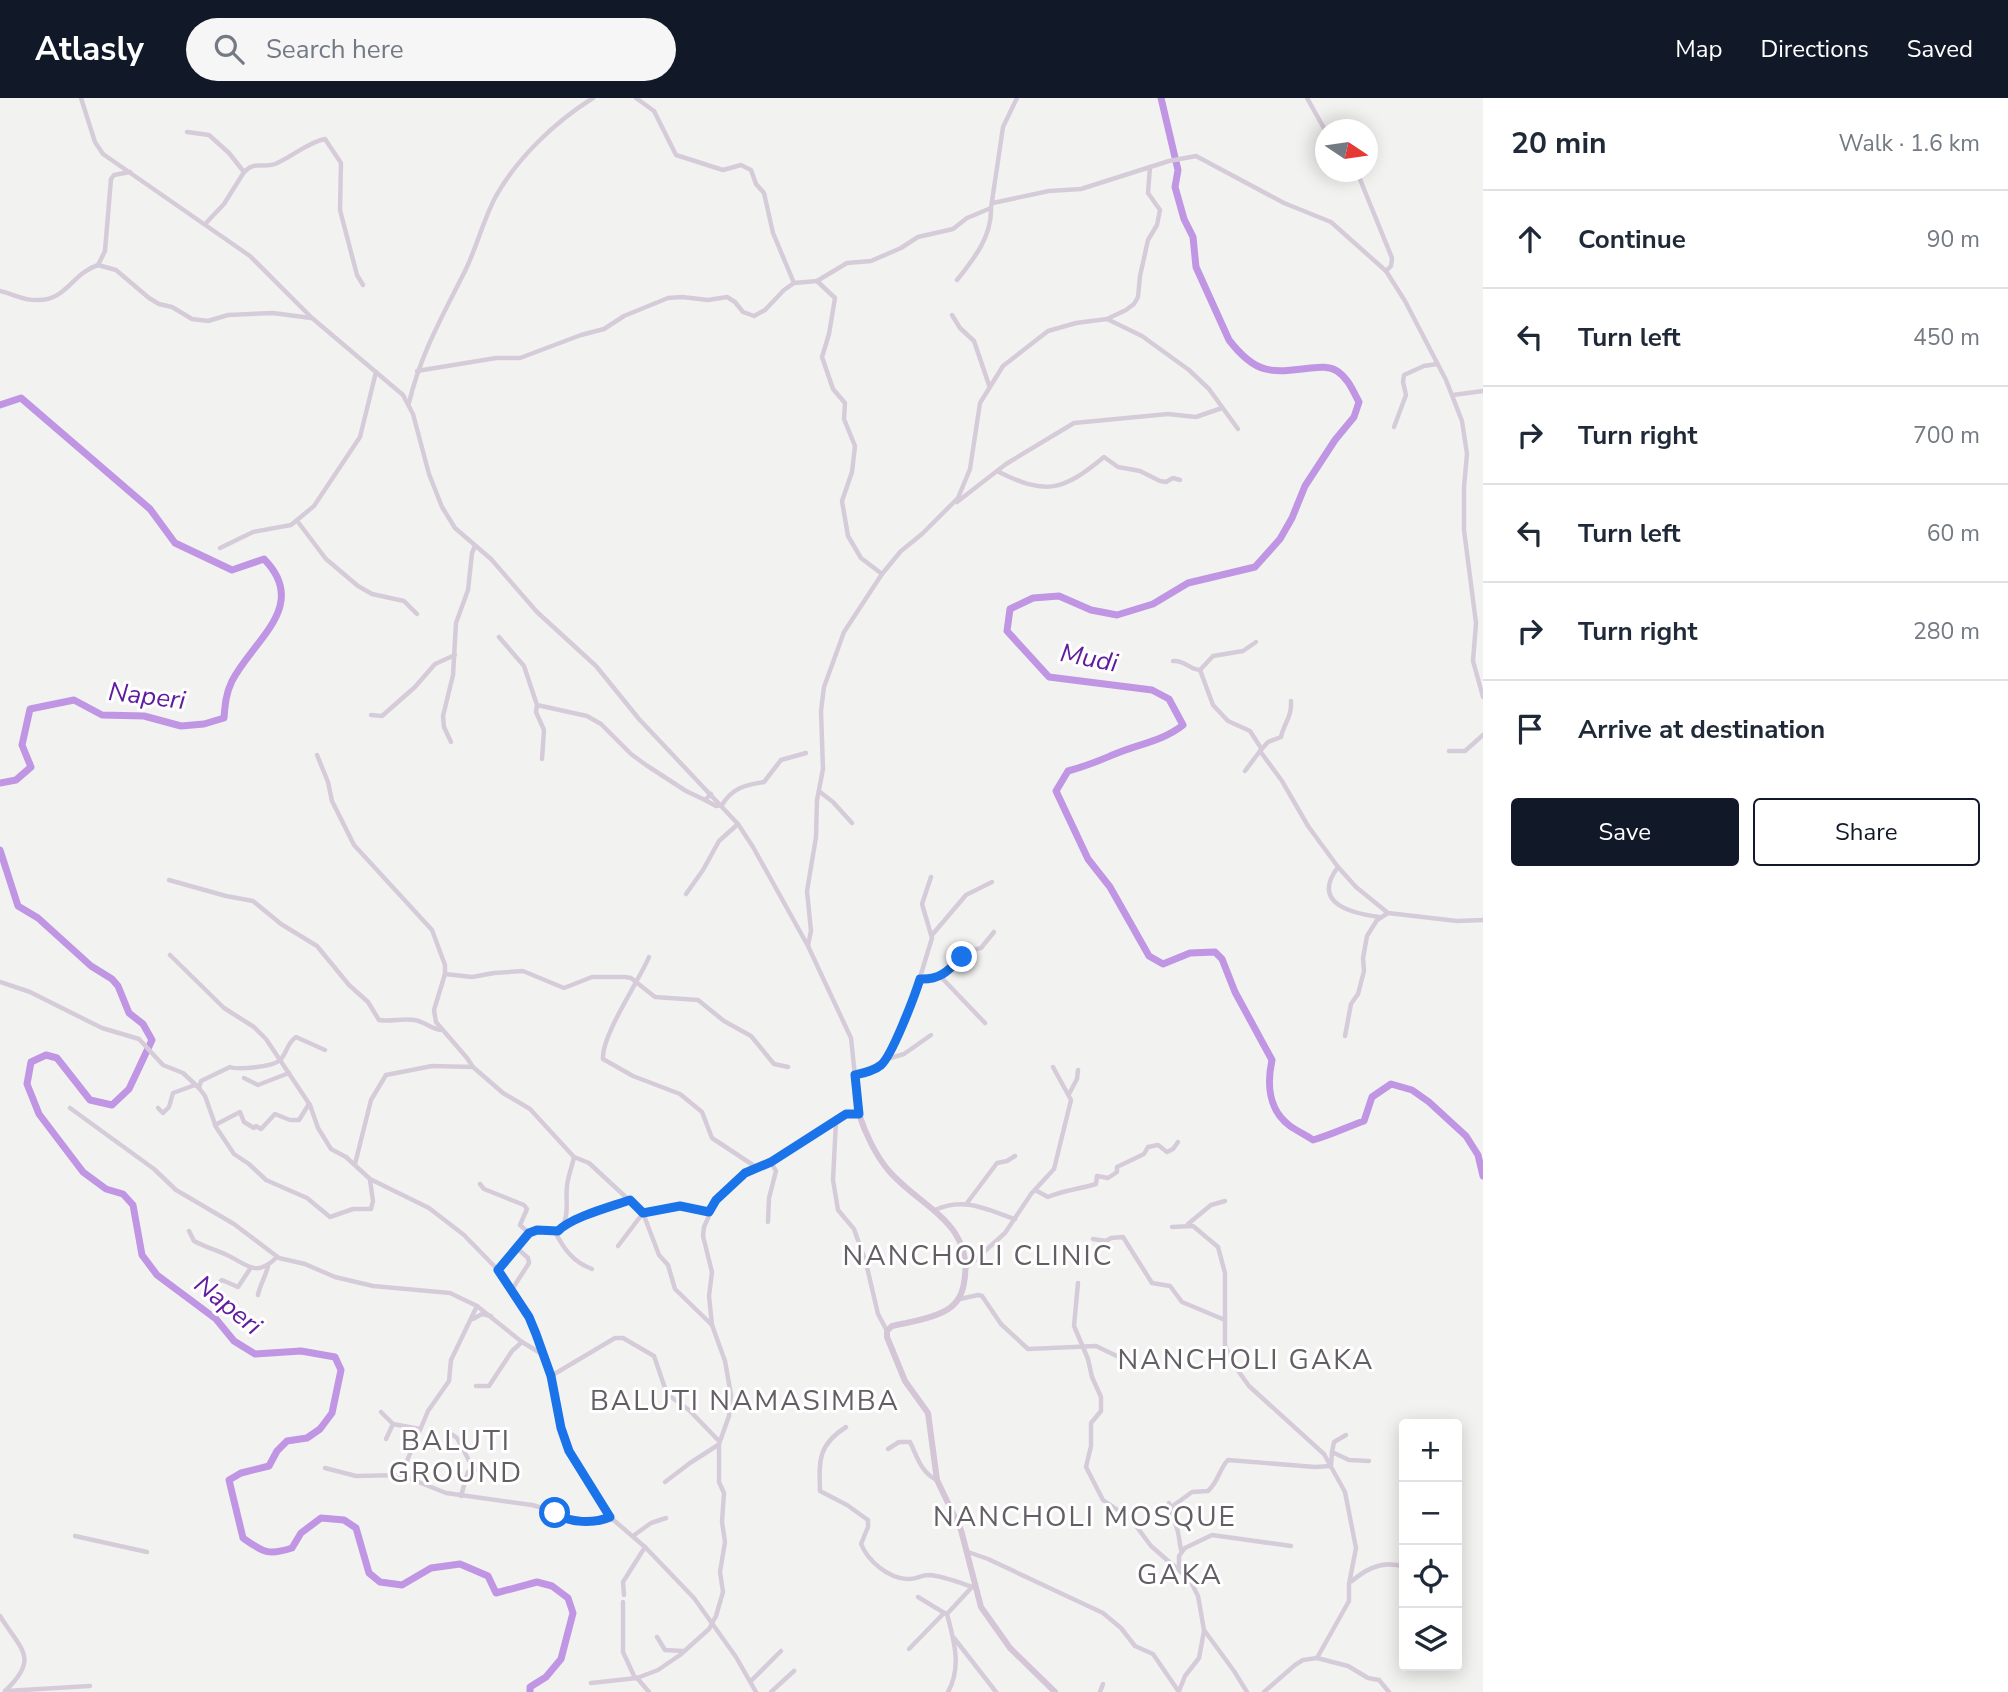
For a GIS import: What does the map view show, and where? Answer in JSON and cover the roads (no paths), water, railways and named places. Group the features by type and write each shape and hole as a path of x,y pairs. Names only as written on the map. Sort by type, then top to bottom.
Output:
{"street":[{"path":"81,98 97,147 103,154 250,256 312,318 392,383 409,404 429,474 442,507 455,528 491,559 537,612 596,666 639,719 738,824 808,946 850,1038 859,1114 881,1160 910,1191 945,1219 962,1244 966,1268 959,1299"},
{"path":"409,404 417,371 476,250 496,195 546,133 562,118 593,98"},
{"path":"636,98 654,111 676,155 717,169 727,170 741,165 751,170 764,193 773,233 794,283"},
{"path":"957,280 970,263 991,223 1003,127 1017,98"},
{"path":"1307,98 1319,119"},
{"path":"187,132 209,135 229,153 244,172"},
{"path":"206,223 224,204 244,172 253,165 274,164 326,139 341,163 340,210 357,275 363,285"},
{"path":"417,371 496,358 520,358 604,328 624,316 668,298 708,300 727,297 743,312 754,316 765,310 794,283 817,281 847,263 871,261 919,237 953,229 967,218 992,206 1049,191 1081,189 1182,157 1201,158 1284,203 1331,222 1386,271 1405,301 1453,395 1462,421 1467,454 1464,530 1476,623 1472,661 1483,697"},
{"path":"952,506 970,469 980,403 1003,366 1042,334 1076,323 1107,319 1126,310 1138,297 1144,253 1149,236 1157,225 1160,211 1148,193 1150,167"},
{"path":"0,291 35,300 57,297 79,274 98,265 105,251 111,179 114,174 130,172"},
{"path":"1361,182 1392,258 1391,266 1386,271"},
{"path":"98,265 116,270 149,298 192,318 208,321 228,315 273,313 312,318"},
{"path":"817,281 835,298 822,357 833,389 845,403 844,419 855,446 852,472 842,501 848,536 861,558 882,574"},
{"path":"952,314 960,328 974,341 989,385"},
{"path":"1107,319 1142,336 1189,370 1209,389 1238,429"},
{"path":"1394,427 1406,396 1404,375 1424,366 1437,364"},
{"path":"220,548 253,532 282,528 298,522 314,506 360,437 376,372"},
{"path":"1453,395 1483,391"},
{"path":"808,946 811,931 807,891 823,769 820,727 824,687 844,632 882,574 901,551 997,471 1078,422 1168,414 1196,417 1222,408"},
{"path":"997,471 1026,485 1056,487 1084,474 1104,457 1118,467 1140,471 1160,481 1166,482 1173,478 1180,480"},
{"path":"298,522 326,559 358,586 372,594 404,601 417,614"},
{"path":"451,742 444,727 443,716 453,675 456,623 468,590 475,546"},
{"path":"499,638 524,666 544,730 542,759"},
{"path":"1200,670 1213,656 1242,651 1256,642"},
{"path":"371,715 382,716 415,687 435,664 455,655"},
{"path":"1173,660 1183,661 1200,670"},
{"path":"1200,670 1213,705 1228,721 1251,731 1308,827 1338,867 1388,913"},
{"path":"1245,771 1261,749 1281,737 1283,728 1290,719 1291,701"},
{"path":"537,705 587,716 601,724 646,765 686,791 716,806 722,805 734,790 765,782 784,757 806,752"},
{"path":"1449,751 1465,751 1483,735"},
{"path":"317,755 328,782 332,802 355,845 432,930 445,965 445,974 434,1010 436,1022 467,1058 472,1068 503,1093 530,1109 574,1157 589,1163 643,1213 675,1289 712,1325"},
{"path":"820,792 852,823"},
{"path":"705,800 711,794"},
{"path":"687,894 704,870 719,841 738,824"},
{"path":"1338,867 1329,882 1328,893 1331,900 1360,913 1380,917"},
{"path":"931,877 922,904 932,935"},
{"path":"169,880 253,901 281,924 317,946 349,985 368,1002 379,1020 417,1020 433,1030 442,1030"},
{"path":"887,1059 911,1006 932,935 967,895 992,882"},
{"path":"1345,1036 1351,1004 1358,994 1364,971 1363,958 1367,936 1380,917 1388,913 1483,920"},
{"path":"920,979 941,977 966,951 981,948 994,932"},
{"path":"170,955 224,1007 259,1031 309,1104 318,1128 331,1149 355,1164 370,1179 429,1208 464,1235 498,1270 529,1317 551,1376 561,1428 569,1451 610,1517 645,1547 694,1598 756,1692"},
{"path":"649,957 612,1028 604,1046 603,1059 633,1076 680,1094 702,1112 712,1138 756,1167"},
{"path":"445,974 472,977 523,971 564,988 592,977 628,977 655,998 700,1001 724,1021 751,1036 774,1064 789,1067"},
{"path":"941,977 985,1023"},
{"path":"0,982 30,992 102,1028 132,1036 141,1042 163,1065 183,1073 205,1096 215,1125 234,1154 266,1180 307,1198 330,1217 353,1209 371,1209 373,1201 370,1179"},
{"path":"855,1075 875,1069 887,1059 904,1054 931,1035"},
{"path":"158,1108 163,1113 169,1107 173,1093 197,1087 201,1081 230,1066 235,1069 268,1066 279,1061 291,1040 296,1037 325,1049"},
{"path":"355,1164 371,1100 386,1075 432,1066 472,1068"},
{"path":"966,1268 1005,1233 1035,1190 1054,1169 1071,1100 1053,1067"},
{"path":"1069,1094 1077,1079 1078,1070"},
{"path":"244,1077 258,1086 289,1073"},
{"path":"215,1125 240,1112 244,1122 261,1129 275,1114 290,1120 299,1120 309,1104"},
{"path":"70,1108 154,1169 176,1190 234,1224 277,1257 373,1286 450,1293 478,1306 522,1342 543,1354"},
{"path":"591,1683 636,1678 658,1670 685,1651 712,1625 721,1600 720,1572 725,1542 722,1522 724,1495 719,1482 719,1442 729,1416 731,1395 725,1361 712,1325 709,1296 712,1272 704,1237 709,1212 716,1200 735,1181 756,1167 771,1162 846,1114 859,1114"},
{"path":"836,1120 833,1180 838,1210 854,1229 866,1263 878,1314 887,1331 901,1374 928,1413 937,1480 957,1520 968,1552 973,1586 981,1607 1010,1648 1055,1692"},
{"path":"1035,1190 1048,1197 1063,1190 1077,1190 1097,1184 1097,1176 1108,1178 1117,1172 1117,1167 1144,1154 1149,1147 1158,1145 1167,1152 1178,1142"},
{"path":"967,1204 998,1163 1014,1156"},
{"path":"562,1226 568,1211 566,1190 574,1157"},
{"path":"768,1222 769,1198 776,1171 771,1162"},
{"path":"480,1184 484,1189 526,1207 520,1225 529,1233"},
{"path":"498,1270 529,1233 537,1230 555,1232 594,1211 630,1200"},
{"path":"1185,1226 1211,1205 1225,1201"},
{"path":"935,1210 955,1203 967,1204 1015,1219"},
{"path":"618,1246 643,1213 680,1206 709,1212"},
{"path":"1171,1227 1195,1226 1218,1247 1224,1273 1225,1346 1243,1379 1317,1447 1345,1492 1356,1542 1352,1581 1347,1607 1317,1658"},
{"path":"189,1231 194,1241 250,1269 268,1266"},
{"path":"555,1232 567,1253 592,1269"},
{"path":"1093,1239 1106,1241 1123,1237 1152,1283 1170,1286 1182,1302 1225,1320"},
{"path":"511,1291 529,1263 528,1258 517,1248"},
{"path":"258,1295 261,1279 277,1257"},
{"path":"205,1288 211,1292 222,1280 238,1287 250,1269"},
{"path":"1078,1283 1073,1323 1101,1397 1101,1411 1091,1423 1087,1470 1104,1500 1131,1519 1151,1546 1192,1584 1198,1596 1204,1630 1199,1658 1185,1676 1179,1691"},
{"path":"887,1331 892,1326 943,1312 959,1299 978,1295 982,1296 1001,1324 1028,1349 1099,1347 1127,1361"},
{"path":"401,1475 428,1410 449,1381 451,1360 478,1306"},
{"path":"472,1320 482,1314 492,1316"},
{"path":"551,1376 615,1338 623,1338 654,1356 667,1394 689,1410 719,1442"},
{"path":"476,1386 489,1386 512,1351 522,1342"},
{"path":"381,1412 393,1424 420,1429"},
{"path":"386,1439 393,1424"},
{"path":"845,1427 829,1440 822,1450 820,1491 868,1520 867,1531 861,1544 866,1553 887,1574 912,1579 932,1575 973,1586"},
{"path":"453,1435 472,1468 484,1473"},
{"path":"1331,1466 1334,1442 1346,1435"},
{"path":"888,1449 899,1442 909,1441 926,1474 937,1480"},
{"path":"665,1482 719,1442"},
{"path":"1332,1452 1349,1460 1369,1461"},
{"path":"1182,1573 1178,1563 1181,1551 1179,1538 1170,1505 1192,1492 1208,1492 1218,1481 1228,1460 1331,1466"},
{"path":"325,1468 356,1476 401,1475 431,1488 461,1496 532,1505 550,1510 571,1521 610,1517"},
{"path":"461,1496 468,1472 472,1468"},
{"path":"633,1536 651,1523 666,1518"},
{"path":"1181,1551 1214,1535 1291,1546"},
{"path":"75,1536 147,1552"},
{"path":"624,1595 623,1582 645,1547"},
{"path":"968,1552 1103,1613 1121,1628 1135,1646 1153,1654 1179,1691"},
{"path":"1352,1581 1380,1564 1399,1565"},
{"path":"909,1648 973,1586"},
{"path":"918,1597 946,1614 954,1638 956,1670 948,1692"},
{"path":"623,1602 623,1652 636,1678 649,1692"},
{"path":"0,1616 21,1648 26,1661 21,1674 4,1691"},
{"path":"1204,1630 1247,1692"},
{"path":"657,1637 665,1650 685,1651"},
{"path":"954,1638 996,1692"},
{"path":"751,1681 780,1651"},
{"path":"1264,1692 1295,1665 1303,1660 1317,1658 1348,1666 1368,1678 1379,1680 1389,1692"},
{"path":"771,1692 794,1671"},
{"path":"1100,1692 1103,1684"},
{"path":"4,1691 90,1686"}],"waterway":[{"name":"Mudi","path":"1161,98 1178,170 1175,187 1184,219 1193,237 1196,267 1229,340 1248,360 1265,369 1334,369 1347,381 1359,402 1354,417 1335,440 1305,486 1280,539 1255,567 1188,583 1153,604 1117,615 1091,610 1059,596 1033,598 1010,609 1007,631 1049,677 1152,690 1169,699 1183,725 1159,739 1068,771 1056,791 1088,859 1110,887 1149,956 1163,964 1190,953 1215,952 1222,959 1235,992 1272,1060 1271,1096 1283,1120 1313,1140 1320,1138 1364,1121 1372,1097 1391,1084 1412,1090 1466,1136 1478,1155 1483,1176"},
{"name":"Naperi","path":"0,405 21,398 150,509 175,543 232,570 264,559 277,576 281,592 280,607 273,622 232,681 224,718 204,724 181,726 144,716 102,715 74,700 30,709 22,745 31,767 16,780 0,783"},
{"name":"Naperi","path":"0,850 18,906 38,918 91,966 112,979 118,986 129,1013 143,1024 152,1040 129,1089 112,1105 90,1100 57,1058 46,1055 31,1062 27,1084 39,1114 83,1172 106,1189 123,1194 133,1205 142,1255 157,1275 216,1319 234,1341 255,1354 301,1351 335,1357 341,1370 332,1413 320,1429 307,1438 287,1441 277,1451 269,1466 241,1473 229,1480 243,1538 261,1549 277,1552 292,1548 301,1533 321,1518 344,1520 356,1528 369,1573 380,1582 402,1585 431,1568 460,1564 488,1576 496,1593 537,1582 552,1586 568,1598 573,1613 561,1659 546,1677 530,1687 530,1692"}],"district":[{"name":"NANCHOLI CLINIC","path":"978,1256"},
{"name":"NANCHOLI GAKA","path":"1246,1360"},
{"name":"BALUTI NAMASIMBA","path":"745,1401"},
{"name":"BALUTI GROUND","path":"456,1457"},
{"name":"NANCHOLI MOSQUE","path":"1085,1517"},
{"name":"GAKA","path":"1180,1575"}]}
